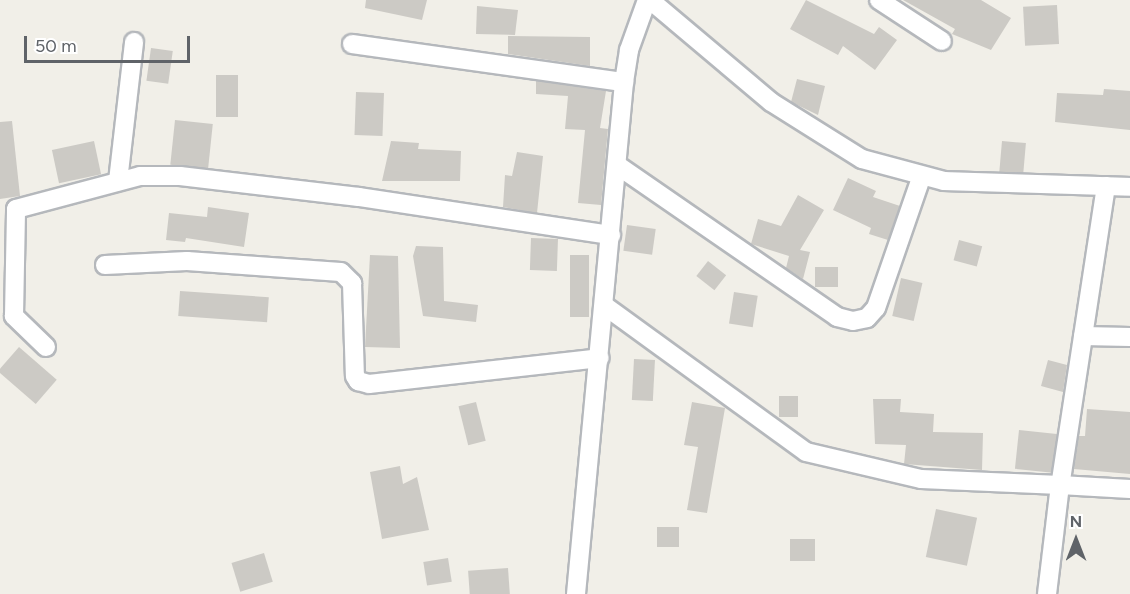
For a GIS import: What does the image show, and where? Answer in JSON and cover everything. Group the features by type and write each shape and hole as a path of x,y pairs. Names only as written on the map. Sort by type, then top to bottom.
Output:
{"street":[{"path":"576,594 605,306 624,82 629,50 649,0 771,102 824,138 862,159 921,177 1130,187"},
{"path":"879,0 942,41"},
{"path":"118,181 134,42"},
{"path":"352,44 624,82"},
{"path":"617,165 837,317 853,321 867,318 876,308 921,177"},
{"path":"46,347 14,316 16,209 140,176 180,176 359,197 611,236"},
{"path":"1047,594 1060,486 1106,186"},
{"path":"105,265 187,261 341,272 352,283 355,376 358,381 369,384 600,358"},
{"path":"605,306 806,452 921,479 1130,489"},
{"path":"1083,336 1130,337"}],"building":[{"path":"366,0 427,0 422,20 365,8"},
{"path":"806,0 874,34 879,27 897,40 875,70 843,46 838,55 790,29"},
{"path":"903,0 981,0 1011,18 991,50 952,34 955,29"},
{"path":"1057,5 1059,44 1025,46 1023,7"},
{"path":"477,6 518,10 515,35 476,34"},
{"path":"508,36 590,37 590,66 508,54"},
{"path":"151,48 173,51 168,84 146,81"},
{"path":"216,75 238,75 238,117 216,117"},
{"path":"797,79 825,86 818,115 791,102"},
{"path":"536,81 606,91 600,128 608,129 601,205 578,203 585,130 565,129 568,96 536,94"},
{"path":"1104,89 1130,91 1130,130 1055,122 1057,93 1103,95"},
{"path":"356,92 384,93 382,136 354,135"},
{"path":"175,120 213,124 208,169 170,165"},
{"path":"12,121 20,196 0,199 0,122"},
{"path":"94,141 101,174 59,183 52,150"},
{"path":"391,141 419,143 418,149 461,151 460,181 382,181"},
{"path":"1002,141 1026,143 1023,174 999,172"},
{"path":"517,152 543,156 537,213 503,207 505,175 512,176"},
{"path":"848,178 876,191 873,197 900,206 888,240 869,234 871,228 833,210"},
{"path":"798,195 824,210 800,250 810,252 803,279 786,268 789,256 751,244 758,219 781,226"},
{"path":"208,207 249,213 244,247 186,238 185,242 166,240 169,213 207,217"},
{"path":"627,225 656,229 652,255 623,251"},
{"path":"531,238 558,239 557,271 530,270"},
{"path":"959,240 982,246 977,266 954,260"},
{"path":"416,246 443,247 444,301 478,305 476,322 423,316 413,256"},
{"path":"370,255 398,256 400,348 365,347"},
{"path":"570,255 589,255 589,317 570,317"},
{"path":"708,261 726,275 714,290 696,276"},
{"path":"815,267 838,267 838,287 815,287"},
{"path":"901,278 922,283 914,321 892,316"},
{"path":"180,291 269,297 267,322 178,316"},
{"path":"734,292 758,296 753,327 729,324"},
{"path":"19,347 57,380 36,404 0,373 0,369"},
{"path":"634,359 655,360 653,401 632,400"},
{"path":"1048,360 1067,365 1063,392 1041,386"},
{"path":"779,396 798,396 798,417 779,417"},
{"path":"873,399 901,399 900,412 934,414 933,432 983,433 982,470 904,464 906,445 875,444"},
{"path":"476,402 486,441 468,445 459,406"},
{"path":"692,402 725,408 707,513 687,510 698,447 684,445"},
{"path":"1087,409 1130,412 1130,474 1074,469 1079,436 1085,436"},
{"path":"1019,430 1057,434 1053,473 1015,469"},
{"path":"400,466 403,484 417,477 429,530 382,539 370,472"},
{"path":"936,509 977,518 967,566 926,557"},
{"path":"657,527 679,527 679,547 657,547"},
{"path":"790,539 815,539 815,561 790,561"},
{"path":"264,553 273,582 240,592 231,563"},
{"path":"448,558 452,582 427,586 423,562"},
{"path":"508,568 510,594 470,594 468,571"}]}
